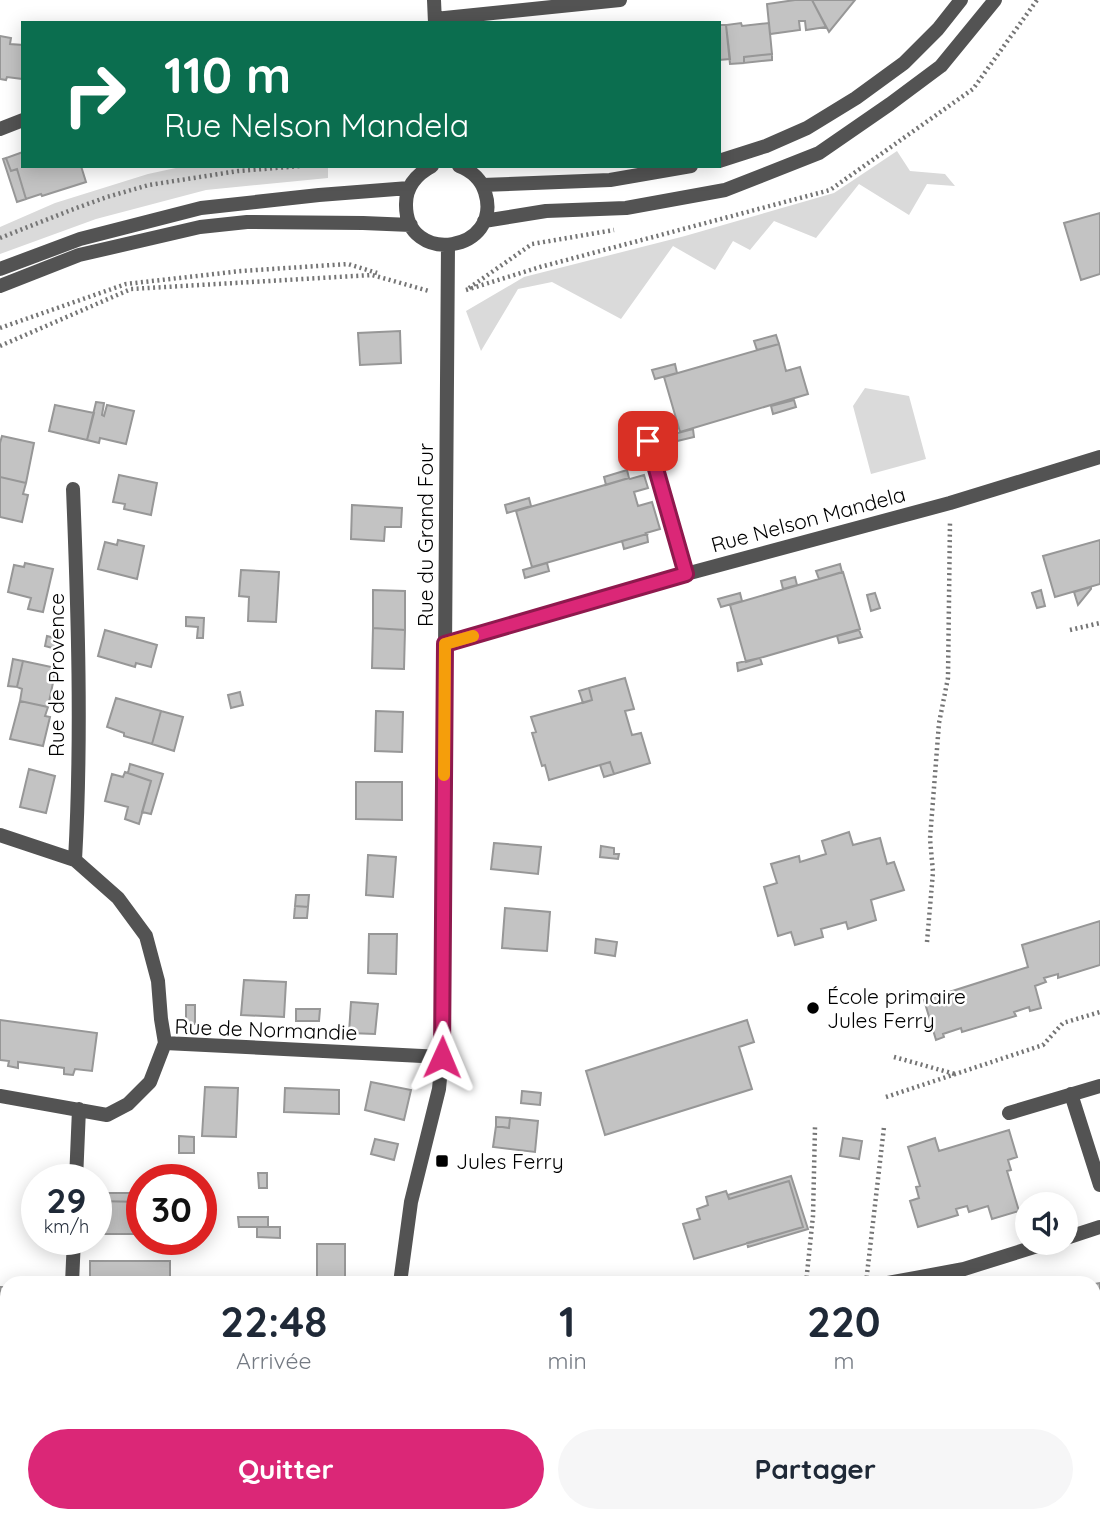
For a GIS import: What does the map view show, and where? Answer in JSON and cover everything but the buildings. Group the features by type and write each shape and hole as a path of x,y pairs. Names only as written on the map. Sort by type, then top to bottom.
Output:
{"street":[{"path":"434,0 435,21 620,0"},
{"path":"721,160 766,146 807,128 856,99 904,63 938,29 961,0"},
{"path":"484,221 546,211 626,208 725,190 820,153 941,66 995,0"},
{"path":"0,129 21,121"},
{"path":"428,168 409,188 406,214 420,236 431,243 448,245 468,239 478,231 487,209 482,185 465,168"},
{"path":"482,185 610,180 679,168"},
{"path":"0,269 80,239 201,208 409,188"},
{"path":"0,286 79,255 200,227 247,222 411,225"},
{"name":"Rue du Grand Four","path":"401,1276 411,1202 439,1089 442,1057 448,245"},
{"path":"648,441 686,574"},
{"name":"Rue Nelson Mandela","path":"445,644 686,574 950,503 1100,457"},
{"name":"Rue de Provence","path":"73,489 78,737 75,860"},
{"path":"0,835 75,860 118,898 146,936 158,981 165,1043"},
{"name":"Rue de Normandie","path":"0,1096 107,1115 128,1104 150,1082 165,1043 442,1057"},
{"path":"1009,1114 1100,1086"},
{"path":"1071,1094 1100,1185"},
{"path":"77,1164 79,1110"},
{"path":"1078,1234 1100,1227"},
{"path":"926,1276 964,1269 1015,1253"},
{"path":"72,1276 73,1255"}],"path":[{"path":"0,238 83,205 149,185 276,168"},
{"path":"0,328 126,284 241,271 348,264 428,291 372,275 131,289 0,346"},
{"path":"927,942 933,872 930,839 937,748 948,678 950,503"},
{"path":"1070,630 1100,623"},
{"path":"886,1097 1044,1045 1063,1023 1100,1012"},
{"path":"894,1056 956,1074"},
{"path":"807,1276 813,1216 815,1127"},
{"path":"867,1276 884,1127"}],"shaded area":[{"path":"897,151 910,171 945,174 955,186 927,184 909,215 859,184 816,238 774,221 750,250 733,241 715,270 673,246 621,319 552,282 518,289 481,351 466,311 524,277 685,236 834,193"},
{"path":"176,168 328,168 328,178 206,190 96,219 0,254 0,227 55,203"},
{"path":"865,388 909,396 926,459 871,474 853,406"}],"slow traffic":[{"path":"444,775 445,644 473,636"}],"place":[{"name":"École primaire Jules Ferry","path":"813,1008"},
{"name":"Jules Ferry","path":"442,1161"}],"route":[{"path":"442,1057 445,644 686,574 648,441"}]}
